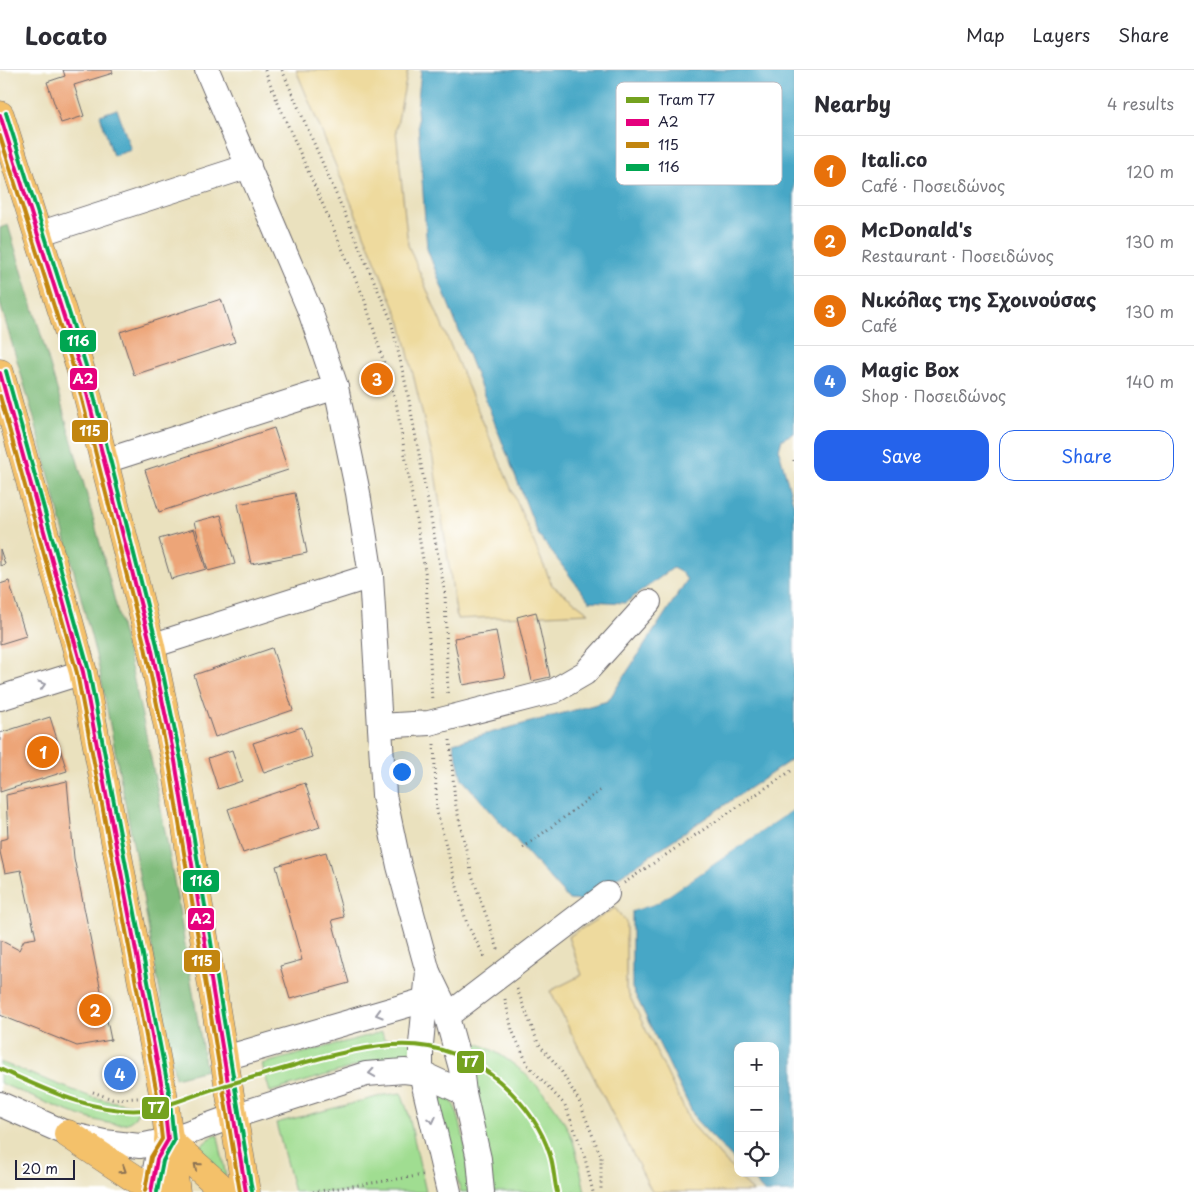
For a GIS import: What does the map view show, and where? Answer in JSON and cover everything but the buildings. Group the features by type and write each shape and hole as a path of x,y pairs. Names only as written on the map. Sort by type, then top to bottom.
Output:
{"highway":[{"path":"0,115 82,374 150,646 175,761 246,1192"},
{"path":"0,373 83,672 163,1093 168,1140 158,1191 68,1134"},
{"path":"168,1140 226,1192"}],"street":[{"path":"207,70 310,312 336,387 358,493 371,576 384,795 399,866 428,972 447,1016 461,1068 464,1093 479,1159 482,1192"},
{"path":"38,234 249,166"},
{"path":"105,461 336,387"},
{"path":"150,646 371,576"},
{"path":"380,726 441,720 554,691 585,673 649,602"},
{"path":"0,698 83,672"},
{"path":"447,1016 607,894"},
{"path":"428,972 421,1073 447,1182"},
{"path":"225,1058 425,1000"},
{"path":"0,1104 68,1134 104,1142 140,1146 168,1140 234,1116 366,1074 404,1071 421,1073 464,1093"}],"path":[{"path":"265,70 278,104 364,298 396,402 426,577 441,720 455,802 472,875 493,940 502,975 512,1030 528,1065 565,1105 584,1154 593,1192"},
{"path":"282,70 391,320 407,390 445,593 437,812 467,924 502,975 538,1043 560,1069 579,1102 600,1157 601,1192"},
{"path":"607,894 794,769"},
{"path":"523,848 602,789"},
{"path":"93,1092 112,1099 133,1100 163,1093"},
{"path":"313,1192 447,1182"}],"green space":[{"path":"8,225 88,498 130,663 152,764 206,1070 175,1078 139,874 98,663 34,418 0,303 0,228"},
{"path":"382,1032 384,1039 414,1039 412,1049 399,1060 380,1059 270,1092 262,1064"},
{"path":"459,1039 476,1043 510,1061 540,1089 553,1105 571,1136 585,1192 493,1192"},
{"path":"0,1062 91,1097 139,1107 136,1116 131,1121 121,1124 78,1115 0,1083"},
{"path":"439,1090 451,1100 459,1119 465,1144 470,1192 461,1192 436,1092"},
{"path":"401,1093 408,1112 426,1192 294,1192 276,1123 385,1095"},
{"path":"214,1135 218,1136 226,1177 191,1154"}],"sand":[{"path":"296,70 408,70 396,130 408,245 552,585 589,613 457,619 433,459 401,323"},
{"path":"615,908 626,922 626,989 691,1123 734,1171 734,1177 740,1177 753,1192 652,1192 550,991 582,975 568,937"}],"water":[{"path":"421,70 794,70 794,433 782,439 779,450 794,506 794,758 583,901 569,900 462,779 453,743 608,701 687,580 682,573 673,568 625,603 589,601 538,534 427,249 417,109"},
{"path":"117,109 131,150 113,156 100,115"},
{"path":"794,809 794,1192 764,1192 751,1177 779,1177 779,1042 734,1042 734,1160 696,1120 632,988 632,911 657,903"}],"pier":[{"path":"794,807 794,809 657,903 632,911 631,909 656,901"}],"tram line":[{"name":"Τ7","path":"0,1069 52,1092 88,1104 106,1108 144,1110 163,1106 299,1064 352,1051 378,1046 403,1045 427,1047 451,1053 475,1064 499,1081 515,1097 536,1124 546,1144 557,1192"}],"transit line":[{"name":"116","path":"6,113 88,372 157,645 181,760 252,1191"},
{"name":"Α2","path":"0,115 82,374 151,646 175,761 246,1192"},
{"name":"115","path":"0,136 76,376 145,647 169,762 240,1192"},
{"name":"116","path":"6,371 89,671 169,1092 174,1141 163,1161 157,1192"},
{"name":"Α2","path":"0,373 83,672 163,1093 168,1140"},
{"name":"115","path":"0,396 77,673 157,1094 162,1139 151,1157 145,1191"},
{"name":"Α2","path":"151,1192 157,1159 168,1140"}],"place":[{"name":"Νικόλας της Σχοινούσας","path":"377,379"},
{"name":"Itali.co","path":"43,752"},
{"name":"McDonald's","path":"95,1010"},
{"name":"Magic Box","path":"120,1074"}]}
